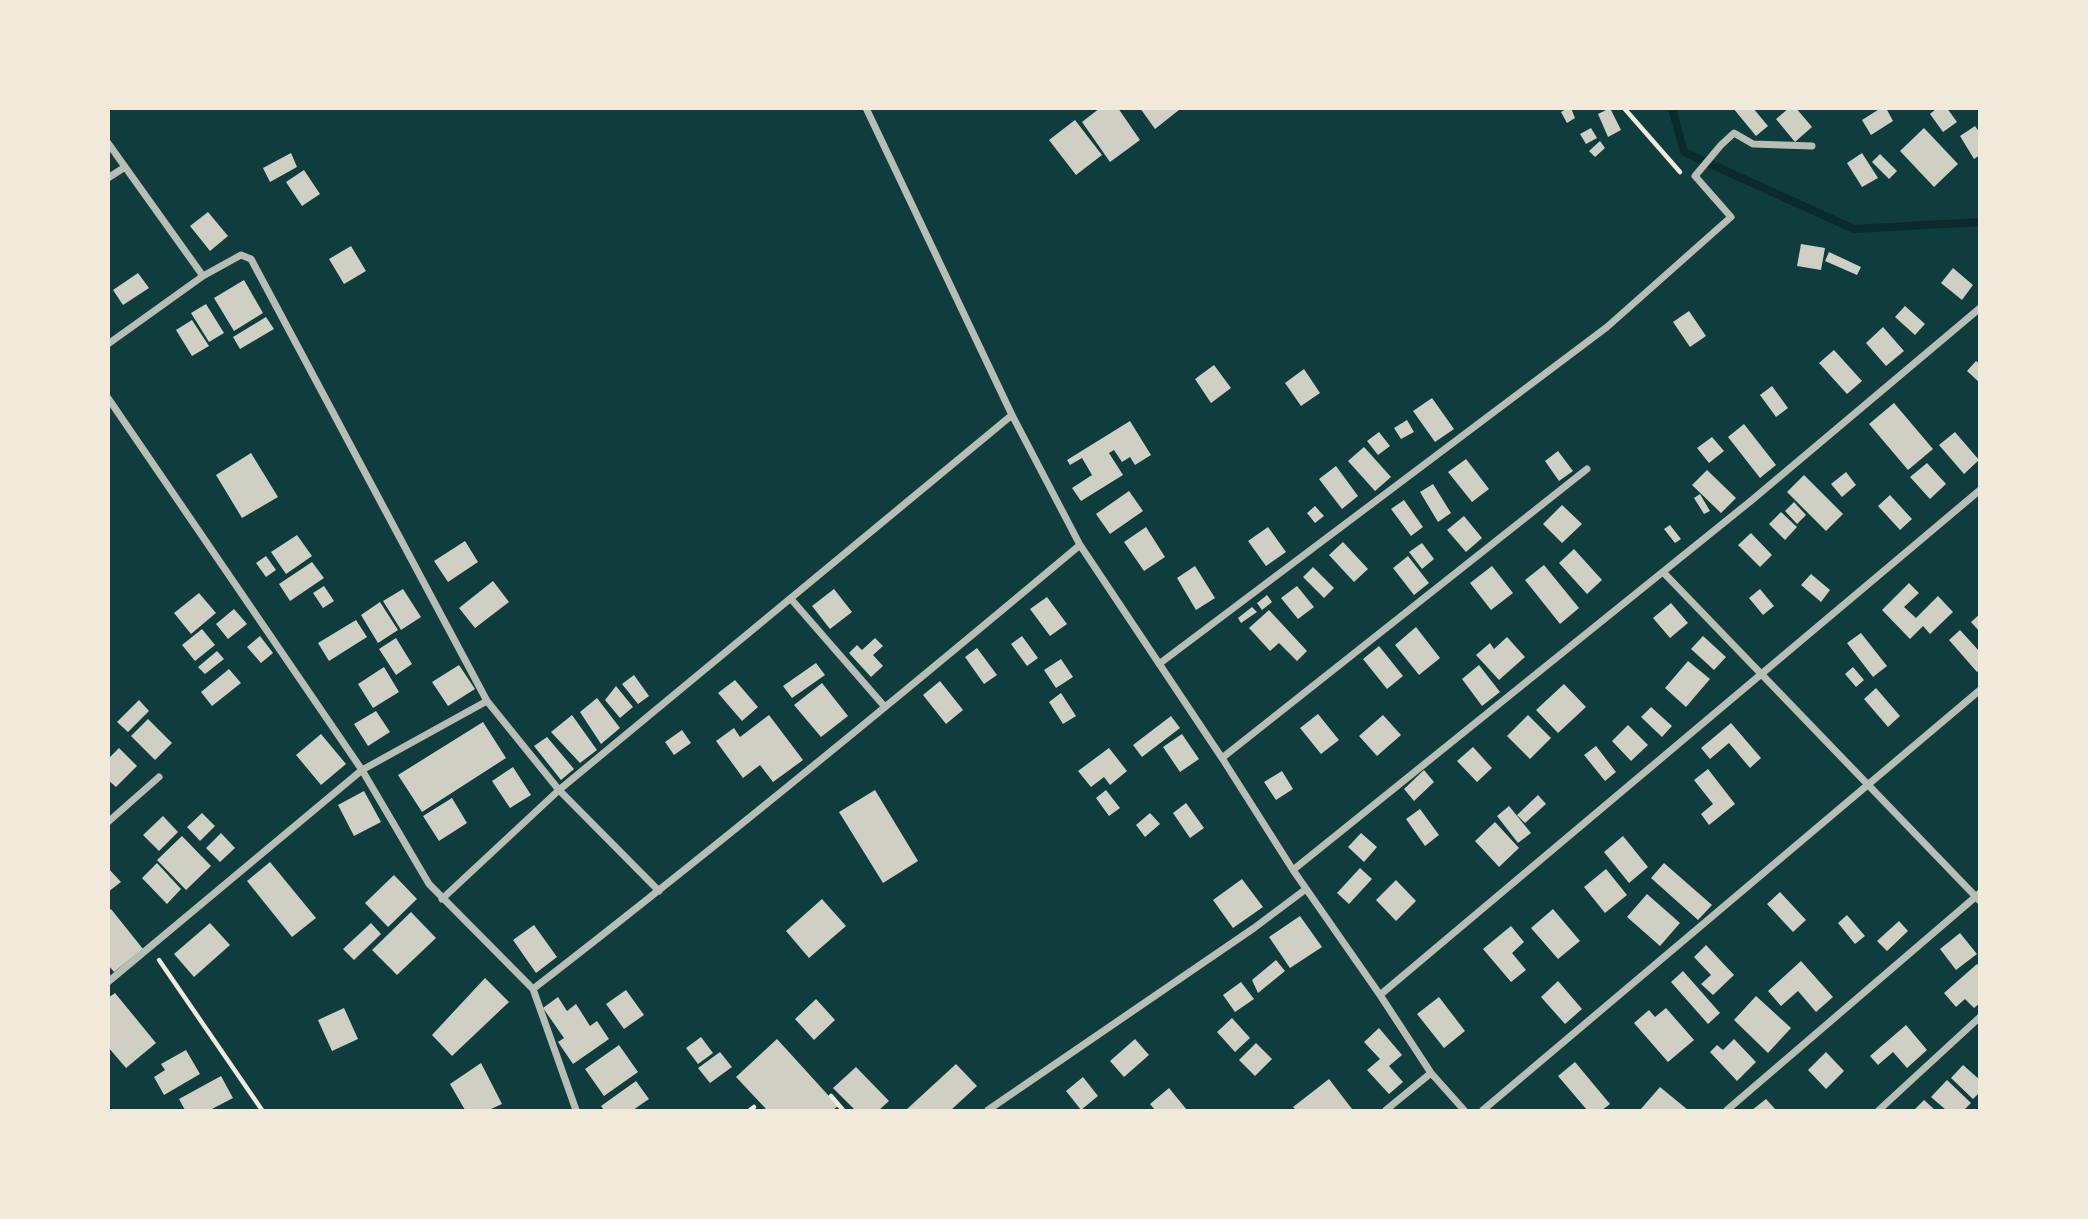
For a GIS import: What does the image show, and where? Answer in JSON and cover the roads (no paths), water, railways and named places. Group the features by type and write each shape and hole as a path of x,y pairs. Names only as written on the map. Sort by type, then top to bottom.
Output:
{"street":[{"path":"866,108 1012,415 1080,545 1293,870 1431,1073 1464,1111"},
{"path":"1159,664 1607,327 1731,216 1695,176 1734,133 1754,144 1812,146"},
{"path":"108,143 203,276"},
{"path":"108,178 125,167"},
{"path":"108,344 203,276 241,255 251,259 486,701 559,790 659,891"},
{"path":"1293,870 1752,500 1979,308"},
{"path":"108,398 362,770 429,884 533,989 576,1111"},
{"path":"442,898 559,790 1012,415"},
{"path":"1222,758 1587,469"},
{"path":"1380,995 1979,490"},
{"path":"533,989 659,891 1080,545"},
{"path":"1662,572 1978,897 1727,1111"},
{"path":"791,598 885,707"},
{"path":"1483,1111 1979,690"},
{"path":"108,982 362,770 486,701"},
{"path":"108,822 159,777"},
{"path":"988,1111 1254,928 1306,889"},
{"path":"1879,1111 1979,1017"},
{"path":"1385,1111 1431,1073"}],"waterway":[{"path":"1672,108 1684,152 1854,229 1980,222"}]}
